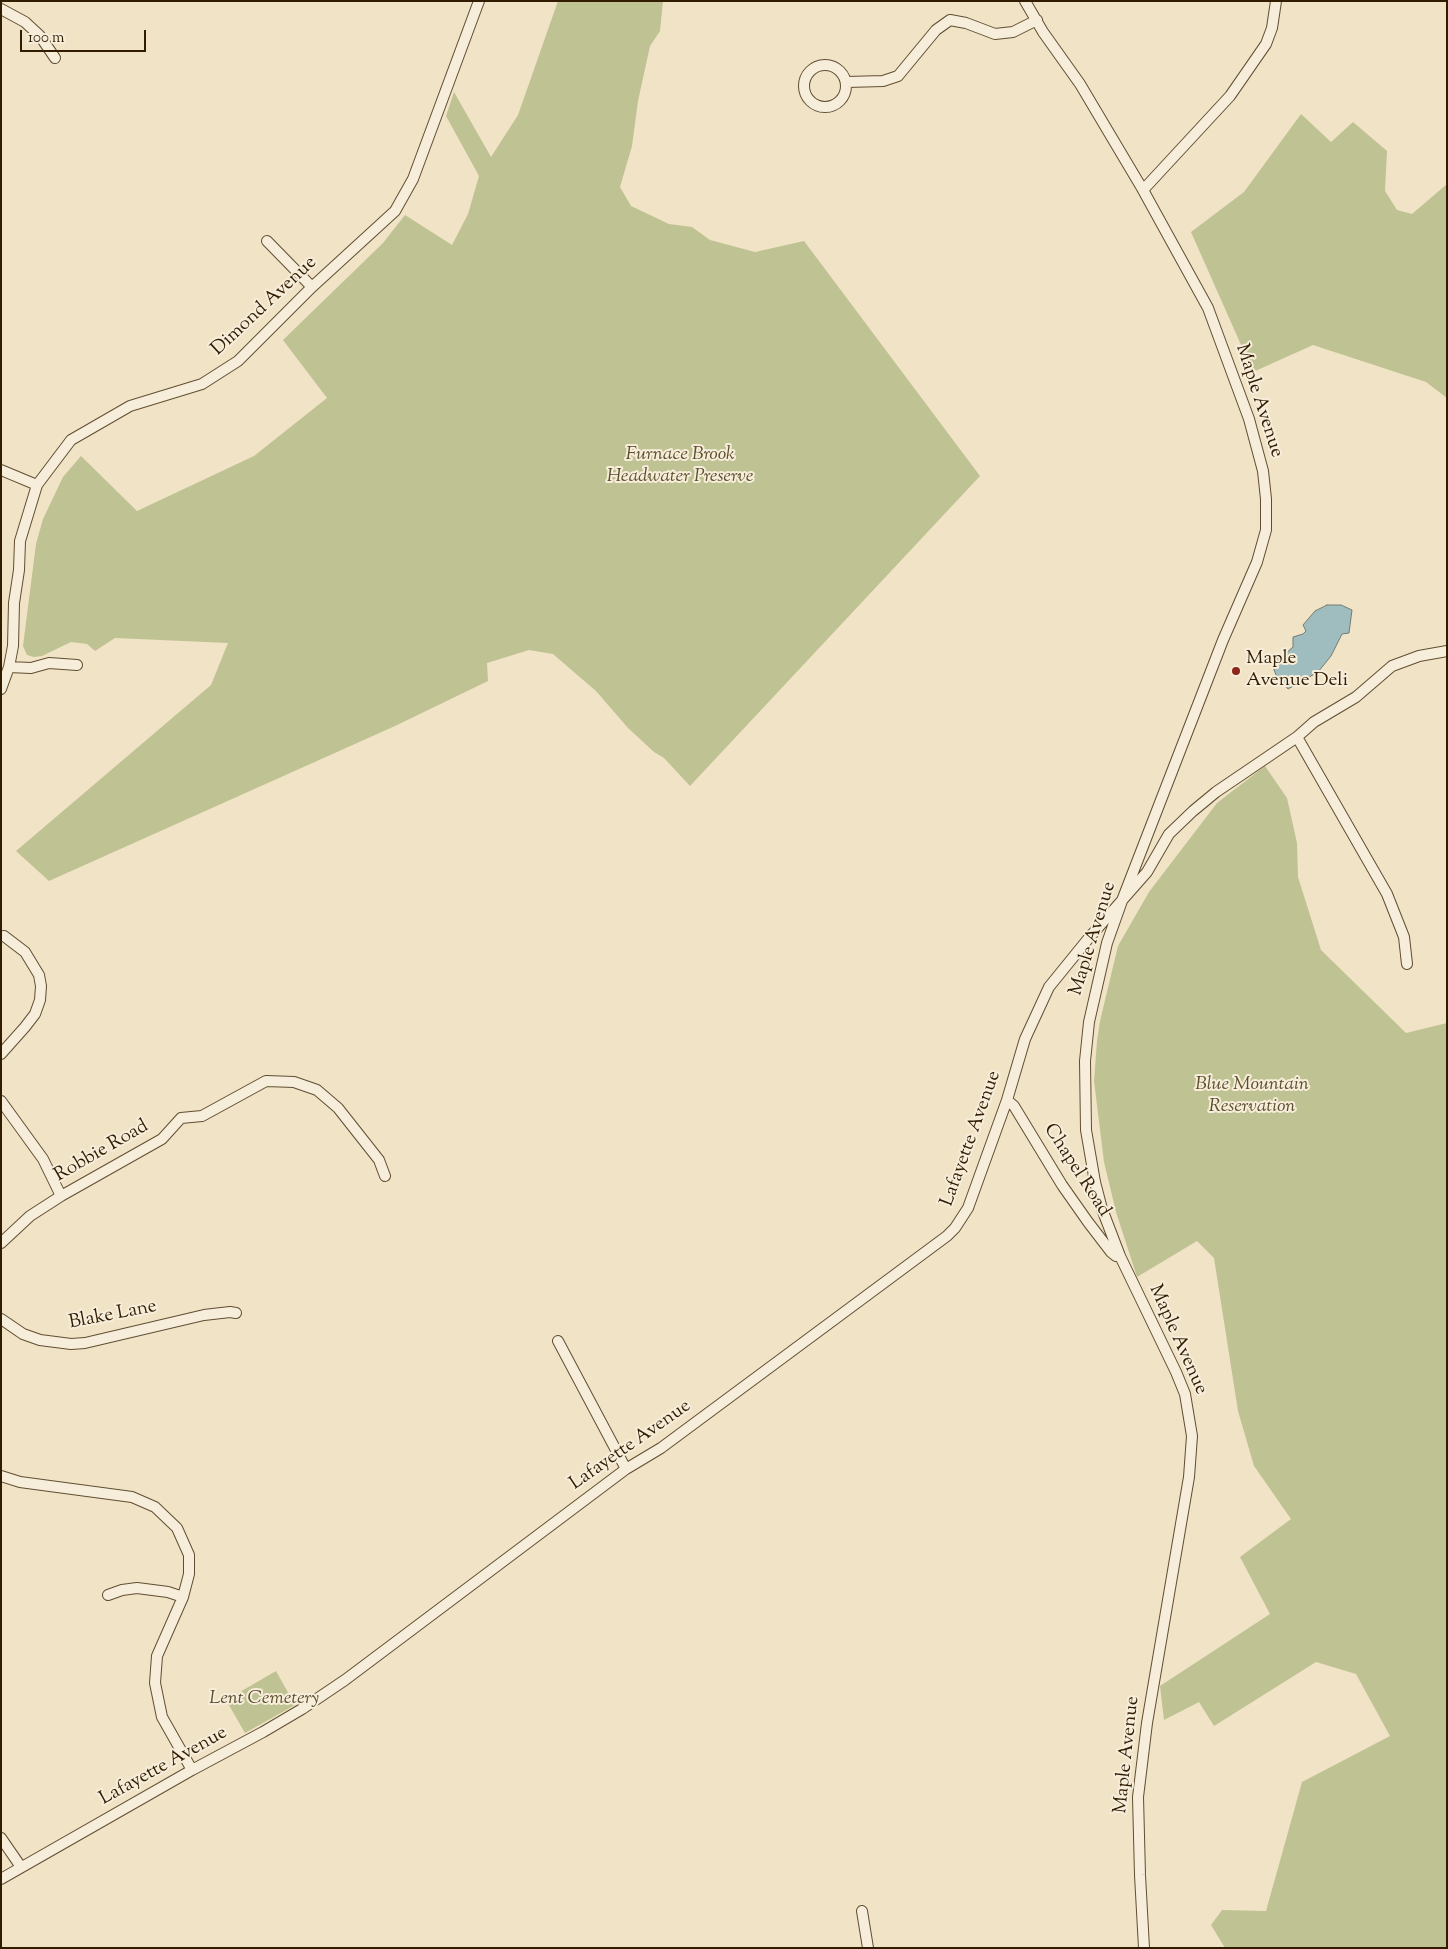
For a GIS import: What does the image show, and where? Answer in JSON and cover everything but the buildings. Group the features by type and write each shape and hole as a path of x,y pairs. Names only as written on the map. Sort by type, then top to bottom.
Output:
{"street":[{"name":"Dimond Avenue","path":"1,689 9,667 13,646 14,603 19,570 20,541 37,485 71,440 130,406 202,384 238,361 312,287 395,211 413,179 479,1"},
{"name":"Maple Avenue","path":"1025,1 1080,84 1143,190 1208,308 1232,378 1249,419 1259,458 1266,499 1266,530 1257,562 1223,640 1123,898 1102,961 1088,1022 1085,1061 1086,1130 1095,1182 1102,1209 1120,1256 1185,1394 1192,1436 1188,1477 1147,1722 1138,1797 1144,1948"},
{"path":"1143,190 1230,96 1261,52 1272,28 1276,1"},
{"path":"1,9 26,22 40,36 55,58"},
{"path":"847,82 883,80 898,76 936,30 950,20 966,23 995,34 1013,32 1036,20"},
{"path":"820,65 834,66 847,82 847,89 842,100 831,107 825,108 815,105 810,101 805,92 805,80 808,73 820,65"},
{"path":"267,241 312,287"},
{"path":"1,470 37,485"},
{"name":"Lafayette Avenue","path":"1,1879 302,1709 345,1680 626,1469 661,1448 910,1264 955,1228 968,1208 1007,1100 1025,1039 1049,987 1147,872 1169,834 1216,792 1298,737 1314,722 1356,697 1392,666 1419,656 1447,651"},
{"path":"9,667 31,668 49,663 77,665"},
{"path":"1298,737 1387,894 1404,937 1407,964"},
{"path":"1,1054 35,1014 40,1000 39,975 25,952 4,936"},
{"name":"Robbie Road","path":"1,1243 30,1216 61,1196 162,1139 181,1118 202,1116 266,1081 294,1082 317,1090 344,1116 379,1160 385,1176"},
{"name":"Chapel Road","path":"1007,1100 1014,1106 1058,1178 1088,1222 1111,1252 1116,1256 1120,1256"},
{"path":"1,1101 42,1159 61,1196"},
{"name":"Blake Lane","path":"1,1319 23,1334 40,1340 71,1344 85,1343 204,1315 236,1313"},
{"path":"558,1341 626,1469"},
{"path":"1,1476 20,1482 132,1497 155,1507 177,1528 189,1555 189,1574 183,1597 158,1656 155,1682 162,1716 192,1770"},
{"path":"108,1595 122,1590 137,1588 168,1592 183,1597"},
{"path":"1,1838 22,1867"},
{"path":"862,1911 868,1948"}],"green space":[{"name":"Furnace Brook Headwater Preserve","path":"558,1 663,1 660,31 650,46 638,101 632,146 620,187 631,206 669,224 692,227 710,240 755,252 804,241 980,476 690,786 664,758 654,752 628,728 596,691 553,654 529,650 487,663 488,681 395,726 49,881 16,851 211,685 228,643 115,638 95,651 87,644 71,642 42,656 34,657 27,655 23,646 36,544 43,519 63,477 81,456 137,511 254,456 327,398 283,340 383,243 405,215 452,245 468,214 479,176 446,116 454,92 491,157 518,115"},
{"path":"1301,114 1331,142 1353,122 1387,151 1385,191 1397,210 1412,214 1447,184 1447,398 1426,382 1313,345 1253,372 1191,232 1244,192"},
{"name":"Blue Mountain Reservation","path":"1265,766 1287,798 1297,843 1298,877 1321,950 1406,1033 1447,1023 1447,1948 1225,1948 1211,1925 1222,1910 1266,1911 1302,1782 1390,1736 1356,1674 1316,1662 1214,1726 1199,1702 1164,1720 1160,1686 1270,1614 1240,1557 1291,1519 1254,1466 1238,1411 1214,1258 1197,1241 1137,1277 1116,1212 1104,1162 1094,1081 1097,1041 1118,946 1149,892 1217,803"},
{"name":"Lent Cemetery","path":"276,1671 295,1705 245,1733 226,1700"}],"water":[{"path":"1327,605 1341,605 1352,610 1349,633 1342,634 1331,656 1318,672 1288,689 1284,684 1280,685 1271,662 1284,655 1293,647 1293,637 1303,634 1306,631 1303,625 1315,611"}],"place":[{"name":"Maple Avenue Deli","path":"1236,671"}]}
